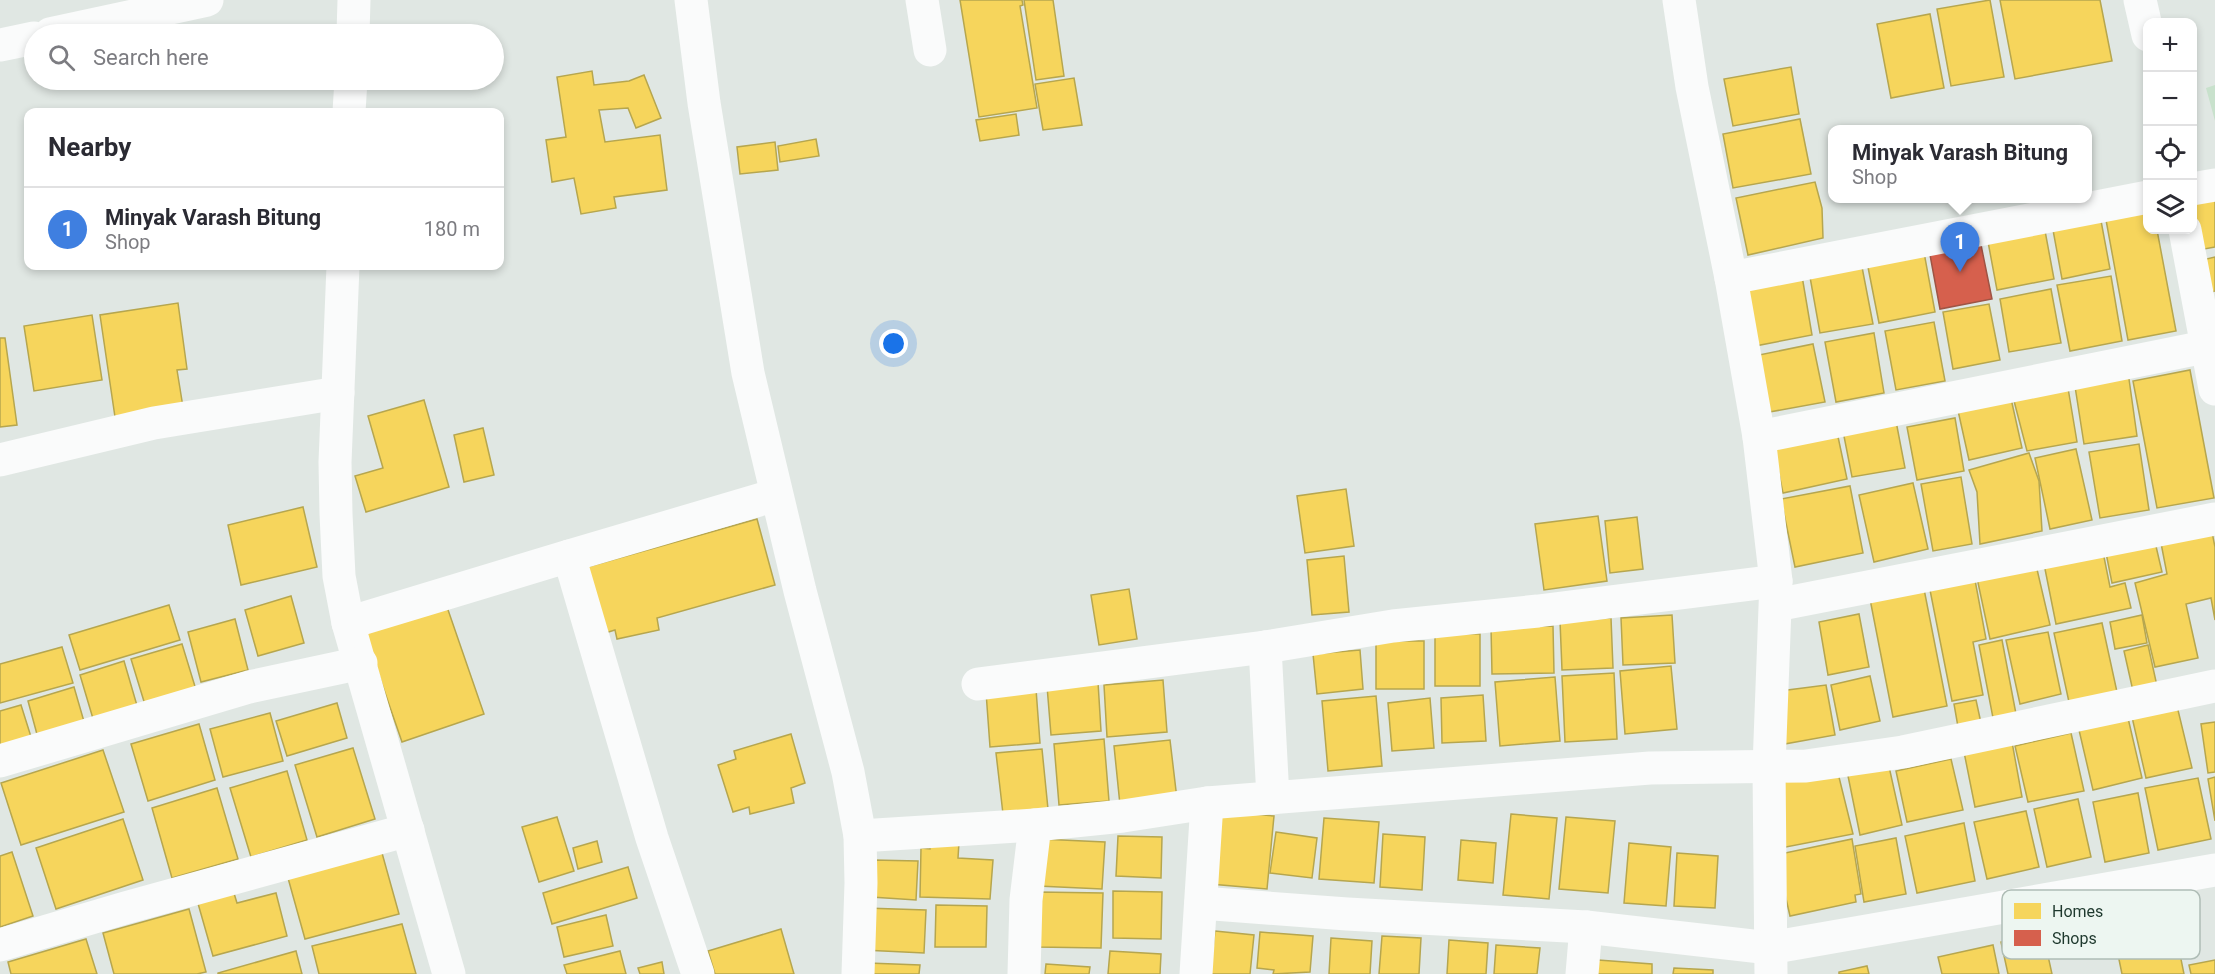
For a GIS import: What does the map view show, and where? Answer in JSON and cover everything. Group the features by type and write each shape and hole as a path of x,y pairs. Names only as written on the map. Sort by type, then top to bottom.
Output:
{"street":[{"path":"96,24 207,0"},
{"path":"353,24 354,0"},
{"path":"691,0 704,103 748,372 776,495 848,772 860,836 858,974"},
{"path":"922,0 930,50"},
{"path":"1679,0 1692,87 1731,278 1759,437 1776,593 1770,767 1771,961"},
{"path":"2140,0 2144,18"},
{"path":"0,45 24,40"},
{"path":"350,108 351,90"},
{"path":"2197,188 2215,185"},
{"path":"1731,278 2143,198"},
{"path":"2186,234 2211,346 2215,389"},
{"path":"343,270 335,462 339,576 348,623 449,974"},
{"path":"1759,437 2211,346"},
{"path":"0,460 154,423 338,393"},
{"path":"348,623 776,495"},
{"path":"978,684 1264,646 1393,626 1538,611 1776,593 2215,519"},
{"path":"569,556 649,828 698,974"},
{"path":"1264,646 1273,798"},
{"path":"0,761 249,687 361,663"},
{"path":"860,836 1035,825 1123,816 1207,803 1650,768 1806,766 1903,752 2215,686"},
{"path":"1196,974 1207,803"},
{"path":"1024,974 1026,900 1035,825"},
{"path":"0,945 167,896 408,830"},
{"path":"2117,890 2215,870"},
{"path":"1201,903 1347,914 1586,927 1771,961 2002,914"},
{"path":"1582,974 1586,927"}],"green space":[{"path":"2215,85 2215,121 2206,88"}],"building: Homes":[{"path":"960,0 1022,0 1023,5 1020,6 1037,108 979,117"},
{"path":"1024,0 1053,0 1064,76 1036,80"},
{"path":"1990,0 2004,77 1951,86 1937,9"},
{"path":"2000,0 2100,0 2112,61 2015,79"},
{"path":"1930,14 1944,88 1891,98 1877,24"},
{"path":"1791,67 1799,114 1733,126 1724,79"},
{"path":"592,71 594,85 629,81 644,75 661,118 636,128 628,108 599,110 605,142 660,135 667,190 614,197 616,208 581,214 574,178 552,182 546,140 566,137 557,77"},
{"path":"1074,78 1082,125 1043,130 1035,84"},
{"path":"1016,114 1019,135 980,141 976,120"},
{"path":"1800,119 1811,174 1733,188 1723,134"},
{"path":"816,139 819,156 780,162 778,146"},
{"path":"775,142 778,170 740,174 737,147"},
{"path":"1815,182 1822,208 1823,238 1748,255 1736,198"},
{"path":"2215,187 2215,247 2199,250 2195,234 2197,191"},
{"path":"2143,202 2143,234 2158,234 2176,331 2128,340 2104,209"},
{"path":"2099,210 2110,269 2062,279 2051,219"},
{"path":"2043,220 2054,279 1997,290 1986,231"},
{"path":"1923,247 1935,312 1879,323 1866,257"},
{"path":"2215,257 2215,291 2204,294 2198,261"},
{"path":"1862,267 1873,324 1820,333 1810,277"},
{"path":"1801,270 1812,335 1755,346 1744,280"},
{"path":"2111,276 2122,341 2070,351 2057,285"},
{"path":"2051,289 2061,343 2009,352 2000,299"},
{"path":"178,303 187,369 177,370 183,407 115,417 100,315"},
{"path":"1989,304 2000,360 1953,369 1943,312"},
{"path":"92,315 102,380 34,391 24,326"},
{"path":"1934,322 1945,381 1896,390 1885,331"},
{"path":"1874,333 1884,393 1836,402 1825,342"},
{"path":"0,338 5,338 17,425 0,427"},
{"path":"1813,344 1825,402 1764,413 1754,356"},
{"path":"2190,370 2214,498 2157,508 2133,381"},
{"path":"2128,372 2137,436 2084,444 2074,380"},
{"path":"2068,388 2077,442 2027,451 2013,397"},
{"path":"2010,394 2022,448 1969,460 1957,406"},
{"path":"424,400 449,487 366,512 355,476 383,468 368,416"},
{"path":"1895,416 1905,468 1852,477 1842,426"},
{"path":"1955,418 1964,471 1917,480 1907,427"},
{"path":"483,428 494,475 464,482 454,435"},
{"path":"1837,432 1847,479 1783,493 1773,445"},
{"path":"2139,444 2149,510 2100,518 2089,452"},
{"path":"2076,449 2092,520 2050,529 2035,458"},
{"path":"2029,453 2039,481 2042,531 1980,544 1977,492 1969,470"},
{"path":"1961,477 1972,544 1933,551 1921,484"},
{"path":"1913,483 1928,549 1874,562 1859,495"},
{"path":"1850,486 1863,553 1795,567 1781,499"},
{"path":"1346,489 1354,546 1305,553 1297,496"},
{"path":"303,507 317,567 241,585 228,525"},
{"path":"1598,516 1607,581 1544,590 1535,524"},
{"path":"1637,517 1643,569 1610,573 1605,521"},
{"path":"757,519 775,585 657,618 659,630 617,639 615,630 605,633 587,567"},
{"path":"2211,527 2215,547 2215,620 2211,598 2186,604 2198,658 2155,667 2135,583 2167,574 2160,538"},
{"path":"2155,542 2162,572 2112,583 2106,553"},
{"path":"2103,552 2110,587 2125,583 2131,608 2056,624 2044,564"},
{"path":"1344,556 1349,612 1312,615 1307,560"},
{"path":"2036,565 2050,625 1990,639 1977,578"},
{"path":"1975,580 1986,639 1973,642 1983,695 1952,701 1930,590"},
{"path":"1129,589 1137,639 1099,645 1091,595"},
{"path":"1924,589 1947,706 1893,717 1870,599"},
{"path":"291,596 304,643 258,656 245,610"},
{"path":"446,604 484,714 402,742 364,632"},
{"path":"169,605 180,640 80,670 69,635"},
{"path":"1859,614 1869,667 1828,675 1819,622"},
{"path":"1672,615 1675,663 1623,665 1621,618"},
{"path":"2142,615 2147,643 2115,649 2110,622"},
{"path":"1611,618 1613,668 1562,670 1560,621"},
{"path":"235,619 248,670 201,682 188,632"},
{"path":"2102,623 2117,692 2069,702 2054,633"},
{"path":"1553,626 1554,673 1492,674 1491,627"},
{"path":"2048,632 2061,694 2020,704 2006,640"},
{"path":"1435,633 1480,634 1480,686 1435,686"},
{"path":"2002,640 2016,714 1993,718 1979,645"},
{"path":"1376,641 1424,641 1424,689 1376,689"},
{"path":"182,644 197,693 146,708 131,659"},
{"path":"2148,645 2157,686 2133,691 2124,651"},
{"path":"62,647 73,683 0,703 0,664"},
{"path":"1360,650 1363,689 1317,694 1313,654"},
{"path":"124,661 138,709 94,722 80,675"},
{"path":"1671,666 1677,729 1625,734 1620,671"},
{"path":"1614,673 1617,739 1565,742 1562,676"},
{"path":"1870,676 1880,721 1840,730 1831,685"},
{"path":"1555,677 1560,741 1500,746 1495,682"},
{"path":"1163,680 1167,732 1107,737 1104,685"},
{"path":"1098,682 1101,731 1051,735 1047,686"},
{"path":"1826,685 1835,735 1779,745 1780,691"},
{"path":"74,687 85,725 38,738 28,701"},
{"path":"1036,689 1040,743 990,747 986,692"},
{"path":"1483,695 1486,741 1442,743 1441,698"},
{"path":"1376,696 1382,766 1328,771 1322,701"},
{"path":"1430,698 1434,748 1392,751 1388,703"},
{"path":"1976,700 1981,723 1958,727 1954,704"},
{"path":"337,703 347,738 287,756 276,721"},
{"path":"21,705 32,740 0,750 0,711"},
{"path":"2177,706 2192,768 2146,778 2132,717"},
{"path":"270,713 283,761 223,777 210,729"},
{"path":"2128,718 2142,778 2093,790 2079,730"},
{"path":"2215,722 2215,772 2208,773 2201,724"},
{"path":"199,724 215,780 148,801 131,744"},
{"path":"2071,733 2084,791 2028,802 2015,746"},
{"path":"791,734 805,783 791,788 794,803 750,814 749,807 733,812 718,765 736,759 734,751"},
{"path":"1104,739 1109,801 1059,805 1054,744"},
{"path":"1170,740 1177,799 1120,805 1114,746"},
{"path":"2012,742 2022,797 1975,807 1964,752"},
{"path":"353,748 375,819 317,837 295,765"},
{"path":"1042,749 1048,809 1003,814 996,753"},
{"path":"103,750 124,812 21,845 1,783"},
{"path":"1951,759 1963,810 1907,822 1896,771"},
{"path":"1888,762 1902,825 1860,835 1847,771"},
{"path":"1837,769 1853,834 1776,849 1780,783"},
{"path":"287,771 307,840 251,857 230,788"},
{"path":"2215,777 2215,821 2208,779"},
{"path":"2198,778 2211,839 2158,850 2145,788"},
{"path":"217,788 238,859 172,878 152,808"},
{"path":"2138,793 2149,853 2105,862 2093,802"},
{"path":"2078,799 2091,857 2047,867 2034,809"},
{"path":"1217,811 1274,816 1267,889 1210,884"},
{"path":"2026,811 2039,867 1987,879 1974,822"},
{"path":"1511,814 1557,818 1549,899 1503,895"},
{"path":"557,817 574,871 539,882 522,827"},
{"path":"1566,817 1615,821 1608,893 1559,889"},
{"path":"1324,818 1379,822 1374,883 1319,879"},
{"path":"123,819 143,880 56,909 36,848"},
{"path":"1964,823 1975,881 1917,893 1905,836"},
{"path":"1276,832 1317,838 1312,878 1270,873"},
{"path":"1383,834 1425,837 1422,890 1380,887"},
{"path":"1118,836 1162,837 1161,878 1116,876"},
{"path":"1896,838 1906,894 1864,902 1855,846"},
{"path":"1040,839 1105,842 1102,889 1038,886"},
{"path":"1852,839 1861,894 1855,895 1856,902 1790,916 1776,855"},
{"path":"930,840 959,842 958,858 993,860 990,899 920,897 921,848 930,849"},
{"path":"1461,840 1496,843 1493,883 1458,880"},
{"path":"597,841 602,862 578,869 573,848"},
{"path":"1629,843 1671,847 1666,906 1624,903"},
{"path":"12,852 33,916 0,927 0,856"},
{"path":"382,853 399,914 305,939 288,878"},
{"path":"1677,853 1718,856 1715,908 1674,906"},
{"path":"873,860 918,861 916,900 871,897"},
{"path":"628,867 637,898 552,924 543,893"},
{"path":"233,890 237,903 276,893 287,936 213,956 197,900"},
{"path":"1113,891 1162,892 1161,939 1113,938"},
{"path":"1038,892 1103,893 1101,948 1037,947"},
{"path":"936,905 987,906 986,947 935,947"},
{"path":"865,908 926,910 924,953 863,950"},
{"path":"189,909 206,972 197,974 114,974 103,933"},
{"path":"606,915 613,946 564,957 557,927"},
{"path":"402,924 416,974 319,974 312,946"},
{"path":"781,929 794,974 715,974 708,951"},
{"path":"1215,931 1254,935 1250,974 1210,974"},
{"path":"1260,932 1313,936 1310,972 1273,974 1274,970 1257,968"},
{"path":"1382,936 1421,938 1419,974 1379,974"},
{"path":"1331,938 1372,941 1370,974 1329,974"},
{"path":"86,939 97,974 11,974 8,962"},
{"path":"1449,940 1488,943 1486,974 1447,974"},
{"path":"1496,945 1540,948 1537,974 1494,974"},
{"path":"1993,945 1999,974 1942,974 1938,957"},
{"path":"296,951 302,974 218,974 218,973"},
{"path":"620,951 626,974 567,974 564,965"},
{"path":"1110,951 1161,954 1160,974 1108,974"},
{"path":"2005,959 2049,959 2052,974 2008,974"},
{"path":"2119,959 2181,959 2184,974 2122,974"},
{"path":"1598,960 1652,964 1652,974 1597,974"},
{"path":"2215,960 2215,974 2191,974 2189,965"},
{"path":"662,962 664,974 640,974 638,968"},
{"path":"868,963 920,965 919,974 868,974"},
{"path":"1046,964 1090,967 1089,974 1045,974"},
{"path":"1867,966 1869,974 1839,974 1839,972"},
{"path":"1674,968 1713,970 1713,974 1673,974"}],"building: Shops":[{"path":"1979,235 1992,299 1940,309 1928,244"}],"place":[{"name":"Minyak Varash Bitung","path":"1960,272"}]}
